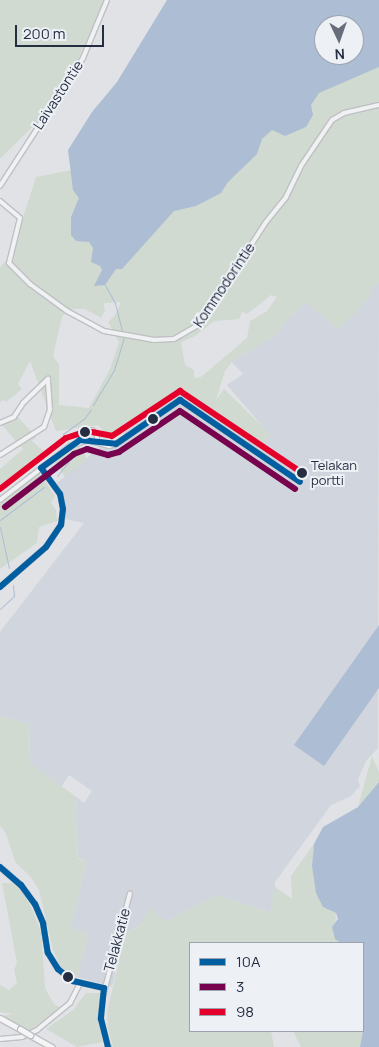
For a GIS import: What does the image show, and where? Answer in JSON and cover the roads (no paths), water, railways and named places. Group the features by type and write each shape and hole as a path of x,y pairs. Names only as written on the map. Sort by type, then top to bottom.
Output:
{"main road":[{"path":"0,1018 52,1047"}],"street":[{"name":"Laivastontie","path":"0,186 83,58 108,0"},
{"name":"Kommodorintie","path":"0,201 20,218 10,262 30,284 67,311 104,331 154,340 174,339 200,324 266,222 286,197 301,166 332,120 344,113 379,105"},
{"path":"0,423 14,417 23,403 48,379 50,410 44,427 0,455"},
{"path":"80,440 97,441 109,446 116,444 175,401 182,400 300,482"},
{"path":"0,500 80,440 82,435 92,430 97,435 97,441"},
{"path":"0,586 46,547 61,525 63,509 60,494 41,468"},
{"path":"0,867 21,885 35,904 52,962 64,975 80,983 104,988"},
{"name":"Telakkatie","path":"107,1047 101,1019 104,988 130,893"},
{"path":"0,1039 16,1039 37,1030 70,1003 80,983"}],"water":[{"path":"167,0 379,0 379,67 319,93 311,105 313,115 306,127 285,136 272,130 262,139 257,154 228,182 221,193 196,206 174,211 122,269 116,269 105,285 94,286 102,270 100,266 91,262 93,248 89,242 76,241 71,235 71,217 79,198 73,190 68,150 92,112 117,82"},
{"path":"379,625 379,688 324,766 294,745"},
{"path":"379,782 379,1047 360,1047 364,1032 364,942 340,942 335,939 332,927 338,919 336,913 323,907 316,893 312,866 314,844 323,827 358,807"}],"waterway":[{"path":"105,285 115,303 122,332"},
{"path":"93,405 114,370 124,337"},
{"path":"64,439 63,434 84,419 91,409"},
{"path":"57,476 74,455 72,451"},
{"path":"0,520 44,487"},
{"path":"0,527 9,568"},
{"path":"0,609 14,596 13,585"}],"place":[{"name":"Telakan portti","path":"302,473"}]}
